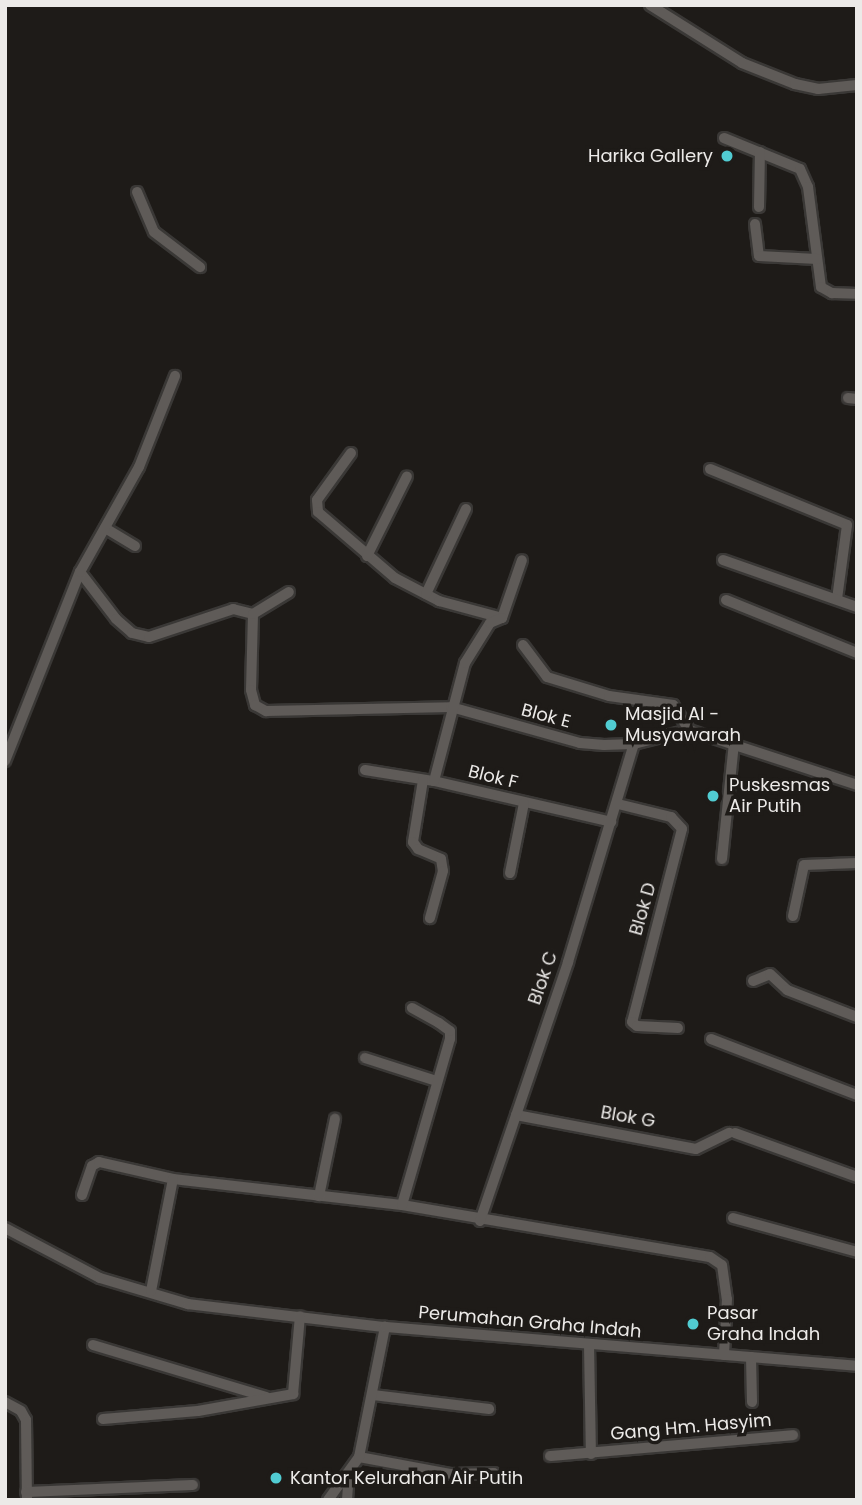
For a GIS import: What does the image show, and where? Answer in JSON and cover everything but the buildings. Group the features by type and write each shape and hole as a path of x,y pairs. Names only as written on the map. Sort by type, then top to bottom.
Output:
{"street":[{"path":"658,7 742,63 795,84 818,89 857,85"},
{"path":"724,138 796,166 805,176 824,290 857,294"},
{"path":"759,207 760,152"},
{"path":"137,192 154,232 200,267"},
{"path":"755,224 759,256 817,259"},
{"path":"5,761 80,572 154,437 175,376"},
{"path":"351,453 316,506 368,556 426,594 502,618"},
{"path":"710,469 847,525 837,599"},
{"path":"368,556 407,476"},
{"path":"426,594 466,509"},
{"path":"105,528 135,546"},
{"path":"430,918 443,871 441,859 418,849 413,842 465,663 489,623 502,618 522,560"},
{"path":"723,560 857,607"},
{"path":"80,572 116,619 132,633 149,637 233,609 253,614 289,592"},
{"path":"726,600 857,653"},
{"name":"Blok E","path":"253,614 251,690 255,705 266,711 452,707 580,743 634,744 688,730"},
{"path":"523,645 547,677 609,696 673,705 688,730 857,785"},
{"path":"722,859 734,743"},
{"name":"Blok C","path":"480,1221 618,804 634,744"},
{"name":"Blok F","path":"365,770 429,780 611,822"},
{"path":"510,873 524,803"},
{"name":"Blok D","path":"618,804 671,817 682,829 632,1022 637,1026 678,1028"},
{"path":"793,916 804,865 857,863"},
{"path":"753,981 770,974 788,990 857,1017"},
{"path":"402,1205 450,1031 412,1008"},
{"path":"711,1039 857,1095"},
{"path":"365,1058 436,1082"},
{"name":"Blok G","path":"516,1115 696,1149 732,1133 857,1177"},
{"path":"319,1196 335,1119"},
{"path":"82,1195 95,1163 173,1180 402,1205 480,1221 715,1259 722,1265 727,1299 724,1355"},
{"path":"151,1291 173,1180"},
{"path":"733,1219 857,1252"},
{"name":"Perumahan Graha Indah","path":"5,1228 100,1279 151,1291 188,1304 385,1327 857,1366"},
{"path":"103,1419 198,1411 287,1396 295,1390 300,1316"},
{"path":"328,1500 359,1457 385,1327"},
{"name":"Gang Hm. Hasyim","path":"589,1344 591,1454"},
{"path":"93,1345 268,1398"},
{"path":"751,1357 752,1402"},
{"path":"373,1395 489,1409"},
{"path":"5,1402 21,1411 26,1420 27,1496 193,1485"},
{"name":"Gang Hm. Hasyim","path":"550,1456 793,1436"},
{"path":"359,1457 451,1474 494,1473"},
{"path":"347,1500 349,1474"}],"place":[{"name":"Harika Gallery","path":"727,156"},
{"name":"Masjid Al - Musyawarah","path":"611,725"},
{"name":"Puskesmas Air Putih","path":"713,796"},
{"name":"Pasar Graha Indah","path":"693,1324"},
{"name":"Kantor Kelurahan Air Putih","path":"276,1478"}]}
